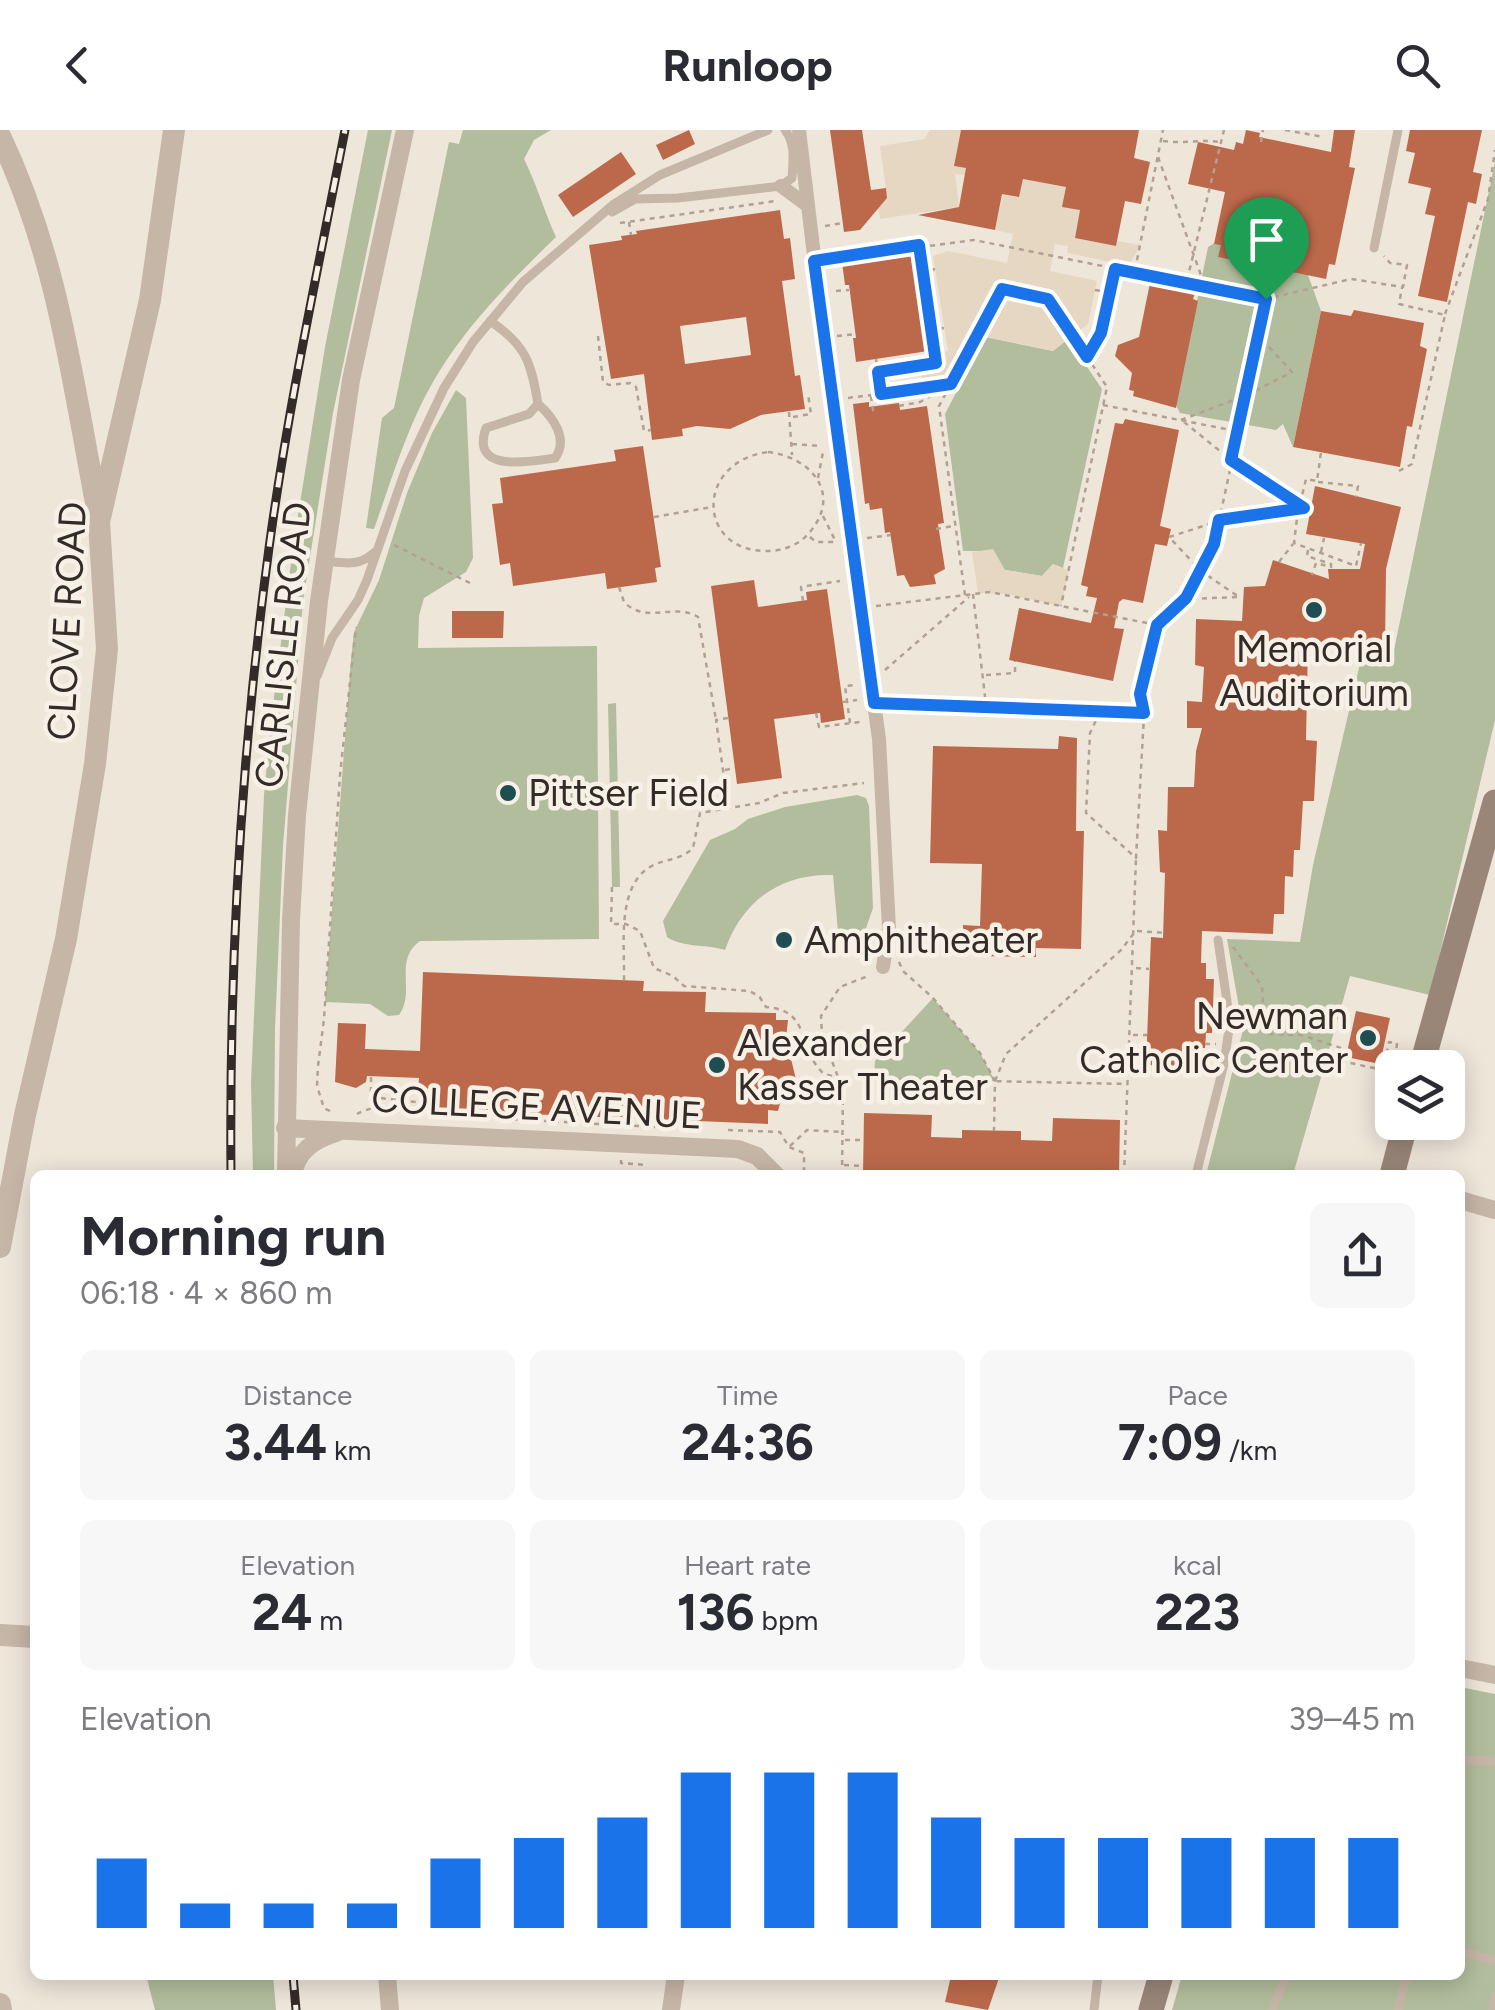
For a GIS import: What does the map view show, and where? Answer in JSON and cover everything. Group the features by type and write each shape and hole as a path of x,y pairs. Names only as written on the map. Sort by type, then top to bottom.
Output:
{"main road":[{"path":"1427,1050 1495,802"},
{"path":"1393,1170 1401,1140"},
{"path":"1152,2010 1161,1980"}],"street":[{"name":"CLOVE ROAD","path":"0,1247 25,1115 66,940 95,764 107,648 99,522 147,316 174,130"},
{"name":"CARLISLE ROAD","path":"289,1170 285,1128 291,920 308,702 324,560 352,380 405,130"},
{"path":"800,130 882,780 889,928 883,967"},
{"path":"0,136 59,299 99,522"},
{"path":"781,193 808,206"},
{"path":"292,1170 303,1152 345,1122"},
{"name":"COLLEGE AVENUE","path":"285,1128 345,1122 446,1136 738,1149 756,1156 771,1170"},
{"path":"1465,1201 1495,1210"},
{"path":"0,1636 30,1637"},
{"path":"1465,1669 1495,1675"},
{"path":"387,1980 390,2010"},
{"path":"670,2010 675,1980"}],"lane":[{"path":"308,702 332,638 358,600 422,430 444,388 490,321 523,282 614,204 660,175 768,130"},
{"path":"596,220 635,199 781,193 792,178 792,139 785,130"},
{"path":"1374,248 1398,130"},
{"path":"490,321 516,338 525,352 538,404 555,424 560,452 555,458 499,462 487,456 482,445 486,428 529,414 538,404"},
{"path":"324,560 356,564 377,550"},
{"path":"1197,1170 1224,1064 1230,1022 1218,940"},
{"path":"1465,1760 1495,1761"},
{"path":"1465,1952 1495,1961"},
{"path":"1094,2010 1097,1980"},
{"path":"1272,2010 1285,1980"},
{"path":"1398,2010 1406,1980"},
{"path":"1492,2010 1495,1996"}],"path":[{"path":"1135,272 1164,130"},
{"path":"1187,282 1224,130"},
{"path":"1261,142 1263,130"},
{"path":"1285,130 1324,137"},
{"path":"1162,140 1176,143 1202,139 1221,143"},
{"path":"1399,471 1412,464 1445,315 1488,198 1495,150"},
{"path":"1158,157 1205,287"},
{"path":"610,226 781,193"},
{"path":"629,221 631,235"},
{"path":"814,261 974,240 1266,299"},
{"path":"878,372 936,363 919,245"},
{"path":"1123,1170 1144,713 1140,694 1157,625 1186,598 1214,544 1259,336 1267,275 1272,266"},
{"path":"923,272 935,269"},
{"path":"1087,357 1101,333 1115,269"},
{"path":"916,282 924,281"},
{"path":"1402,286 1399,304 1445,315"},
{"path":"964,595 940,406 1002,289 1048,299 1107,387 1062,606"},
{"path":"1095,290 1110,292"},
{"path":"918,302 928,301"},
{"path":"922,324 931,323"},
{"path":"932,330 944,328"},
{"path":"598,336 604,382 630,382 636,387 644,431 651,430"},
{"path":"1181,420 1246,395 1289,372 1259,336"},
{"path":"876,359 881,394"},
{"path":"832,400 951,384"},
{"path":"899,406 920,402 951,384"},
{"path":"792,457 789,414 810,414 808,394"},
{"path":"871,395 873,410 877,409"},
{"path":"1103,405 1238,431"},
{"path":"1181,420 1299,507"},
{"path":"792,444 824,445 818,480 822,513 807,535 777,550 746,548 724,534 714,507 716,487 732,464 768,452 792,457 818,480"},
{"path":"1317,482 1321,452"},
{"path":"1278,562 1294,543 1306,479 1358,486 1356,497"},
{"path":"654,516 714,507"},
{"path":"1186,598 1241,598 1201,570 1169,537 1219,520 1299,507"},
{"path":"807,535 816,542 836,542 822,513"},
{"path":"936,529 956,526"},
{"path":"851,540 891,535"},
{"path":"1320,553 1324,538"},
{"path":"1294,543 1356,566 1361,543"},
{"path":"391,544 470,583"},
{"path":"1308,549 1307,556 1331,564 1330,567 1316,563 1312,574"},
{"path":"803,601 800,587 846,580"},
{"path":"619,587 624,602 644,614 686,610 698,617 729,808"},
{"path":"973,594 986,706"},
{"path":"850,723 845,686 870,682 973,594"},
{"path":"860,608 973,594 1007,594 1157,625"},
{"path":"332,1113 324,1108 317,1086 340,775 354,632 359,620"},
{"path":"985,675 1015,673 1014,661"},
{"path":"874,703 1144,713"},
{"path":"1100,711 1090,733 1092,758 1086,813 1136,858"},
{"path":"816,713 818,727 876,720"},
{"path":"716,720 728,718"},
{"path":"723,770 735,768"},
{"path":"624,980 628,898 642,873 678,859 693,848 700,813 759,803 783,793 882,780"},
{"path":"612,887 611,924 626,924 640,930 654,968 684,986 749,991 759,996 766,1007 784,1008 794,1016 816,1067 824,1074 840,1078 1128,1084"},
{"path":"1135,931 1167,933"},
{"path":"994,1130 995,1081 1006,1054 1120,950 1135,931"},
{"path":"1218,940 1231,946 1262,986 1265,1034 1300,1035 1344,1049 1341,1061 1375,1068"},
{"path":"896,954 903,971 933,998 980,1053 995,1081"},
{"path":"842,1170 840,1078 822,1035 823,1009 840,987 878,973 883,967"},
{"path":"1134,968 1150,969"},
{"path":"1130,1035 1147,1036"},
{"path":"371,1076 370,1097 416,1102 422,1109"},
{"path":"345,1122 368,1107 422,1109 436,1115 664,1128"},
{"path":"722,1130 780,1132 789,1147 804,1153 804,1170"},
{"path":"789,1147 807,1130 842,1132"},
{"path":"842,1140 864,1140"},
{"path":"842,1165 863,1166"}],"green space":[{"path":"368,130 392,130 333,413 303,601 283,846 274,1170 253,1170 251,1082 264,795 293,547 325,347"},
{"path":"463,130 551,130 534,140 524,159 556,237 509,284 451,353 410,429 374,529 366,528 382,418 394,408 449,142 459,144"},
{"path":"1495,162 1495,720 1430,995 1350,976 1294,1170 1207,1170 1243,1030 1227,939 1300,942 1313,865 1362,655 1393,655"},
{"path":"1219,240 1301,256 1321,311 1293,447 1283,424 1276,430 1180,413 1176,405 1208,247"},
{"path":"985,337 1053,351 1068,339 1102,389 1063,568 1053,564 1042,576 1005,570 986,551 963,551 945,414"},
{"path":"456,390 466,398 473,558 466,572 424,598 418,648 597,646 599,939 420,941 408,957 404,1006 399,1015 388,1016 370,1004 325,1002 351,659 354,632 379,580 407,493 432,433"},
{"path":"616,703 620,887 612,887 608,704"},
{"path":"857,795 866,798 869,806 873,908 865,931 838,932 833,875 797,879 766,893 742,917 725,950 680,943 667,937 663,921 710,840 748,819 785,807"},
{"path":"933,998 980,1053 995,1081 874,1078 875,1061"},
{"path":"1465,1688 1495,1694 1495,2010 1172,2010 1181,1980 1465,1980"},
{"path":"147,1980 273,1980 276,2010 155,2010"}],"shaded area":[{"path":"930,130 961,130 955,166 966,168 965,175 955,174 959,207 880,219 878,207 887,197 880,146 924,139"},
{"path":"1023,179 1066,187 1081,205 1075,238 1115,246 1117,241 1140,245 1129,266 1067,253 1068,246 1055,244 1050,271 1097,281 1088,324 1053,351 978,335 951,384 923,388 920,366 936,363 935,354 948,351 933,256 948,251 1007,263 1013,234 995,230 1004,187 1014,189 1013,196 1019,197"},
{"path":"993,549 1005,570 1042,576 1053,564 1069,571 1061,606 1007,594 978,593 972,552"}],"building":[{"path":"689,130 695,144 663,160 656,145"},
{"path":"830,130 862,130 871,190 886,188 887,198 860,230 844,232"},
{"path":"961,130 1139,130 1134,158 1150,162 1141,204 1125,201 1116,246 1075,238 1080,210 1062,207 1066,187 1023,179 1019,197 1002,194 995,230 918,215 959,207 966,168 954,166"},
{"path":"1246,130 1260,133 1259,137 1331,152 1334,130 1355,130 1349,167 1355,168 1335,265 1329,264 1326,279 1218,257 1221,245 1214,244 1225,192 1188,184 1198,142 1234,150 1236,142 1243,144"},
{"path":"1410,130 1482,130 1473,172 1482,174 1476,204 1468,202 1447,302 1418,296 1435,216 1425,214 1431,188 1408,183 1415,153 1406,151"},
{"path":"621,152 636,174 573,217 558,195"},
{"path":"780,210 784,239 790,238 795,279 782,281 795,376 800,375 805,409 761,415 730,429 682,429 683,436 652,440 644,374 611,379 589,245 622,240 621,236 637,234 636,231","holes":["746,317 751,355 685,364 680,326"]},
{"path":"915,252 915,276 928,351 856,362 849,285 845,285 842,262"},
{"path":"1150,283 1195,293 1193,299 1198,301 1176,408 1133,396 1134,391 1129,390 1132,373 1115,356 1118,345 1139,337"},
{"path":"1354,310 1424,323 1420,346 1427,349 1400,467 1293,447 1321,311 1351,316"},
{"path":"869,402 869,407 899,403 900,410 927,406 944,523 938,524 945,569 934,575 936,584 910,587 904,575 897,576 882,508 870,510 869,503 865,504 853,404"},
{"path":"1125,419 1179,430 1160,526 1171,529 1167,546 1155,544 1143,603 1123,599 1119,602 1114,628 1124,629 1113,681 1009,660 1019,608 1091,623 1097,598 1086,596 1088,587 1081,585 1115,423 1123,424"},
{"path":"643,446 661,567 655,568 657,582 607,589 605,573 513,586 510,563 500,565 492,504 503,503 500,478 616,461 614,450"},
{"path":"1315,486 1401,507 1386,569 1385,646 1308,643 1306,740 1317,741 1314,801 1303,801 1300,850 1294,850 1293,877 1285,876 1284,914 1274,914 1273,934 1202,931 1201,963 1206,963 1206,979 1214,979 1212,1033 1206,1033 1205,1048 1198,1048 1197,1067 1146,1065 1151,937 1163,938 1165,873 1160,872 1158,830 1167,831 1168,787 1194,787 1202,728 1187,728 1187,701 1202,702 1204,667 1195,665 1196,619 1242,621 1244,587 1265,586 1273,560 1329,579 1328,569 1360,569 1365,544 1306,534"},
{"path":"754,580 758,607 807,600 806,592 827,589 845,719 821,723 820,713 774,719 782,778 737,784 711,586"},
{"path":"452,611 504,611 503,638 452,638"},
{"path":"1059,736 1077,738 1076,831 1084,831 1081,949 1036,948 1036,957 979,956 979,946 963,946 963,925 980,926 982,864 930,863 933,746 1058,749"},
{"path":"423,972 644,981 643,991 706,992 705,1012 776,1013 776,1020 788,1020 786,1038 799,1092 781,1100 778,1111 768,1110 768,1124 433,1110 433,1091 418,1091 419,1078 367,1076 366,1082 356,1088 335,1082 338,1023 366,1024 365,1049 420,1051"},
{"name":"Newman Catholic Center","path":"1356,1011 1390,1018 1383,1050 1375,1050 1375,1063 1346,1057"},
{"path":"864,1113 932,1115 931,1137 962,1138 962,1130 1021,1131 1021,1140 1052,1141 1053,1118 1120,1120 1119,1170 863,1170"},
{"path":"950,1980 998,1980 988,2010 945,2002"}],"railway":[{"path":"231,1170 239,861 259,626 285,443 345,130"},
{"path":"293,1980 296,2010"}],"place":[{"name":"Memorial Auditorium","path":"1314,610"},
{"name":"Pittser Field","path":"508,793"},
{"name":"Amphitheater","path":"784,940"},
{"name":"Newman Catholic Center","path":"1368,1038"},
{"name":"Alexander Kasser Theater","path":"717,1065"}],"route":[{"path":"919,245 936,363 878,372 881,394 951,384 1002,289 1048,299 1087,357 1101,333 1115,269 1266,299 1231,460 1304,508 1219,520 1214,544 1186,598 1157,625 1140,694 1144,713 874,703 814,261 919,245"}]}
